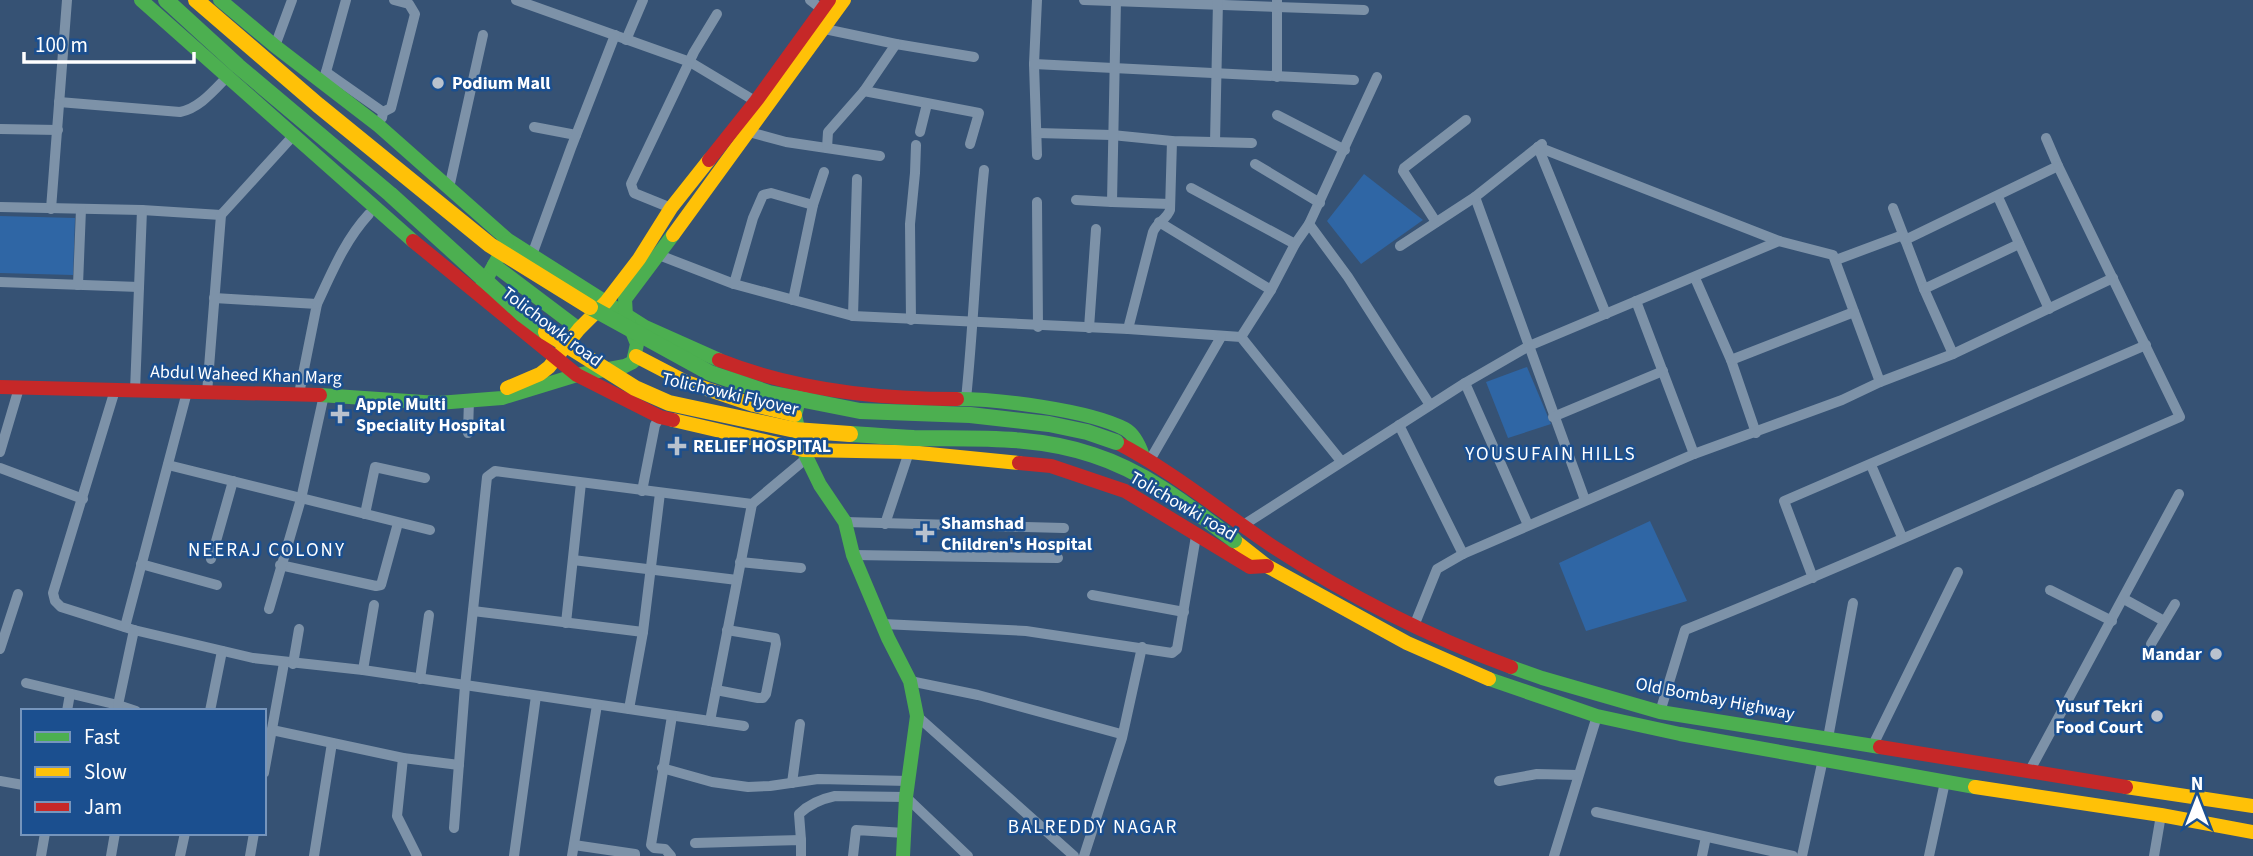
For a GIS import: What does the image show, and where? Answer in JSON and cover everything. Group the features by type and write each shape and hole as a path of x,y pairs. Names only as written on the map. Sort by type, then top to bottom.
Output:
{"main road":[{"name":"Tolichowki road","path":"141,0 407,237 556,359 577,375 660,417 805,454 909,452 1051,466 1125,491 1196,537 1250,567 1268,566"},
{"name":"Tolichowki Flyover","path":"166,0 229,58 390,194 522,314 561,343 635,388 668,403 795,430 912,438 1003,438 1064,446 1096,455 1139,475 1182,501 1268,566"},
{"name":"Tolichowki Flyover","path":"196,0 279,72 490,245 609,319 710,373 769,393 860,411 1005,418 1062,426 1116,442 1147,458"},
{"path":"491,398 540,374 556,359 579,329 606,302 639,258 671,208 761,105 818,27 844,0"},
{"name":"Tolichowki road","path":"224,2 275,46 324,77 381,119 449,188 508,240 645,327 752,373 819,389 916,399 966,399 1031,406 1105,421 1127,430 1147,458"},
{"path":"818,27 820,3"},
{"path":"761,105 749,132 625,299 624,312 637,339 636,356 704,389 795,415"},
{"path":"477,294 508,240"},
{"path":"494,265 579,329"},
{"name":"Abdul Waheed Khan Marg","path":"0,387 299,394 438,403 502,398 577,375 625,366 633,362 636,356"},
{"path":"803,385 795,415 805,454 820,485 845,522 853,555 887,638 910,681 916,716 907,789 903,856"},
{"name":"Old Bombay Highway","path":"1147,458 1273,546 1362,600 1483,657 1542,678 1660,712 2253,806"},
{"path":"1268,566 1407,643 1476,674 1597,716 1680,734 1945,782 2253,832"}],"street":[{"path":"51,209 67,0"},
{"path":"275,46 292,0"},
{"path":"324,77 346,0"},
{"path":"381,119 391,108 415,14 409,4 394,0"},
{"path":"516,0 546,4 626,40 690,62 761,105"},
{"path":"626,40 643,0"},
{"path":"1037,0 1034,64 1037,155"},
{"path":"1084,0 1277,4 1364,10"},
{"path":"1112,202 1116,1"},
{"path":"1215,142 1218,2"},
{"path":"1276,77 1277,4"},
{"path":"671,208 634,193 631,184 690,62 717,14"},
{"path":"818,27 974,57"},
{"path":"449,188 483,35"},
{"path":"532,255 615,35"},
{"path":"827,148 828,132 864,91 896,44"},
{"path":"1034,64 1354,80"},
{"path":"60,102 180,112 197,106 228,76"},
{"path":"1241,337 1320,203 1377,77"},
{"path":"864,91 978,113 970,144"},
{"path":"920,132 927,104"},
{"path":"1277,115 1345,150"},
{"path":"1436,222 1402,171 1466,120"},
{"path":"534,127 576,135"},
{"path":"0,128 58,130"},
{"path":"749,132 786,142 880,156"},
{"path":"1037,133 1252,143"},
{"path":"207,393 221,215 293,136"},
{"path":"1660,712 1685,630 1814,578 2180,417 2046,138"},
{"path":"1128,329 1153,232 1159,222 1169,214 1172,141"},
{"path":"911,320 910,224 916,145"},
{"path":"1400,246 1475,197 1540,145"},
{"path":"1540,145 1779,241 1829,252 1836,260 1880,382"},
{"path":"1540,145 1605,314"},
{"path":"1255,164 1320,203"},
{"path":"1836,260 1904,238 1998,197 2058,166"},
{"path":"966,399 984,170"},
{"path":"793,300 813,205 824,172"},
{"path":"853,316 857,179"},
{"path":"1191,188 1295,244"},
{"path":"734,284 753,218 763,195 771,193 813,205"},
{"path":"1475,197 1585,500"},
{"path":"1998,197 2049,309"},
{"path":"1076,200 1170,204"},
{"path":"1037,202 1038,327"},
{"path":"0,207 142,210 221,215"},
{"path":"1893,208 1924,289 1953,354"},
{"path":"79,285 81,209"},
{"path":"135,391 142,210"},
{"path":"299,394 317,304 338,257 357,227 369,214"},
{"path":"1159,222 1271,290"},
{"path":"1309,224 1348,277 1430,405"},
{"path":"1088,328 1096,229"},
{"path":"1245,524 1340,461 1529,346 1779,241"},
{"path":"1924,289 2019,244"},
{"path":"659,255 734,284 853,316 1241,337"},
{"path":"1695,278 1731,360 1756,433"},
{"path":"1414,626 1437,569 1463,554 1694,454 1842,400 1953,354 2113,278"},
{"path":"0,282 139,287"},
{"path":"214,298 317,304"},
{"path":"1636,301 1694,454"},
{"path":"1731,360 1854,312"},
{"path":"1147,458 1221,337"},
{"path":"1241,337 1340,461"},
{"path":"1814,578 1784,501 2146,345"},
{"path":"1553,417 1663,371"},
{"path":"1465,383 1528,525"},
{"path":"0,452 19,388"},
{"path":"115,390 54,593 55,601 61,607 129,629 222,651 289,663 363,670 744,726"},
{"path":"118,705 141,564 187,392"},
{"path":"269,609 301,499 324,396"},
{"path":"468,433 470,399"},
{"path":"642,491 654,425 660,417"},
{"path":"1399,425 1463,554"},
{"path":"885,524 909,452"},
{"path":"710,721 752,504 805,454"},
{"path":"168,465 430,530"},
{"path":"1871,465 1902,537"},
{"path":"365,514 375,467 425,478"},
{"path":"0,468 83,499"},
{"path":"454,828 465,686 487,477 490,472 752,504"},
{"path":"211,559 233,481"},
{"path":"566,623 581,483"},
{"path":"629,709 643,632 660,493"},
{"path":"2029,772 2179,494"},
{"path":"845,522 1064,528"},
{"path":"280,565 381,585 398,523"},
{"path":"883,624 1026,631 1174,652 1177,649 1196,537"},
{"path":"853,555 1058,558"},
{"path":"573,560 737,580"},
{"path":"740,562 801,568"},
{"path":"141,564 217,585"},
{"path":"1873,745 1958,572"},
{"path":"2050,590 2112,621"},
{"path":"0,649 18,594"},
{"path":"1092,595 1184,612"},
{"path":"2124,599 2164,621"},
{"path":"1828,738 1853,603"},
{"path":"2151,644 2175,604"},
{"path":"363,670 374,605"},
{"path":"473,611 643,632"},
{"path":"420,679 429,615"},
{"path":"266,762 299,629"},
{"path":"716,690 763,698 776,644 775,638 727,629"},
{"path":"1084,856 1122,738 1142,648"},
{"path":"210,709 222,651"},
{"path":"910,681 978,695 1121,734"},
{"path":"26,683 130,709"},
{"path":"67,709 70,694"},
{"path":"514,856 536,696"},
{"path":"572,856 597,705"},
{"path":"671,856 665,849 651,845 672,716"},
{"path":"916,716 1074,856"},
{"path":"1554,856 1597,716"},
{"path":"792,783 800,724"},
{"path":"272,730 403,758 459,765"},
{"path":"314,856 332,743"},
{"path":"403,758 397,816 417,856"},
{"path":"1802,856 1822,759"},
{"path":"662,768 712,782 748,787 818,779 907,789 968,856"},
{"path":"1499,781 1537,774 1578,775"},
{"path":"0,781 21,785"},
{"path":"1929,856 1945,782"},
{"path":"801,856 799,814 808,806 835,796 907,789"},
{"path":"1596,812 1793,856"},
{"path":"2154,856 2161,815"},
{"path":"853,856 856,830 905,832"},
{"path":"41,856 45,835"},
{"path":"111,856 115,835"},
{"path":"180,856 184,835"},
{"path":"250,856 254,835"},
{"path":"1702,856 1706,837"},
{"path":"695,844 801,840"},
{"path":"574,845 635,856"}],"shaded area":[{"path":"1364,174 1423,220 1361,264 1327,221"},
{"path":"0,216 75,218 73,275 0,273"},
{"path":"1527,367 1551,424 1508,438 1486,382"},
{"path":"1650,521 1687,601 1586,631 1559,563"}],"traffic: fast":[{"path":"141,0 413,241"},
{"path":"166,0 238,66 390,194 522,314 546,332"},
{"path":"220,0 379,126 508,240 645,327 719,360"},
{"path":"320,395 438,403 502,398 577,375 625,366 633,362 637,344 626,316 625,299 673,235"},
{"path":"480,290 507,242"},
{"path":"494,265 579,329"},
{"path":"590,307 710,373 769,393 860,411 970,415 1049,424 1087,432 1116,442"},
{"path":"802,389 795,415 803,450 820,485 845,522 853,555 888,638 910,681 917,716 906,797 903,856"},
{"path":"957,399 1043,407 1109,422 1131,434 1143,456"},
{"path":"850,434 1004,439 1049,444 1093,455 1149,481 1234,540"},
{"path":"1511,667 1660,712 1880,747"},
{"path":"1489,679 1597,716 1680,734 1975,787"}],"traffic: slow":[{"path":"196,0 318,105 490,245 590,307"},
{"path":"673,235 844,0"},
{"path":"507,388 540,374 549,367 579,329 606,302 639,259 671,208 709,160"},
{"path":"546,332 635,388 669,403 795,430 850,434"},
{"path":"636,356 686,382 754,405 795,415"},
{"path":"673,420 803,450 909,452 1019,463"},
{"path":"1234,540 1267,566 1407,643 1489,679"},
{"path":"1975,787 2253,832"},
{"path":"2126,787 2253,806"}],"traffic: jam":[{"path":"709,160 756,101 829,0"},
{"path":"413,241 577,375 660,417 673,420"},
{"path":"719,360 776,379 836,391 957,399"},
{"path":"0,387 320,395"},
{"path":"1116,442 1157,466 1272,546 1329,581 1418,628 1511,667"},
{"path":"1019,463 1051,466 1125,491 1250,567 1267,566"},
{"path":"1880,747 2126,787"}],"place":[{"name":"Podium Mall","path":"438,83"},
{"name":"Apple Multi Speciality Hospital","path":"340,414"},
{"name":"RELIEF HOSPITAL","path":"677,446"},
{"name":"Shamshad Children's Hospital","path":"925,533"},
{"name":"Mandar","path":"2216,654"},
{"name":"Yusuf Tekri Food Court","path":"2157,716"}],"district":[{"name":"YOUSUFAIN HILLS","path":"1551,454"},
{"name":"NEERAJ COLONY","path":"267,550"},
{"name":"BALREDDY NAGAR","path":"1093,827"}]}
